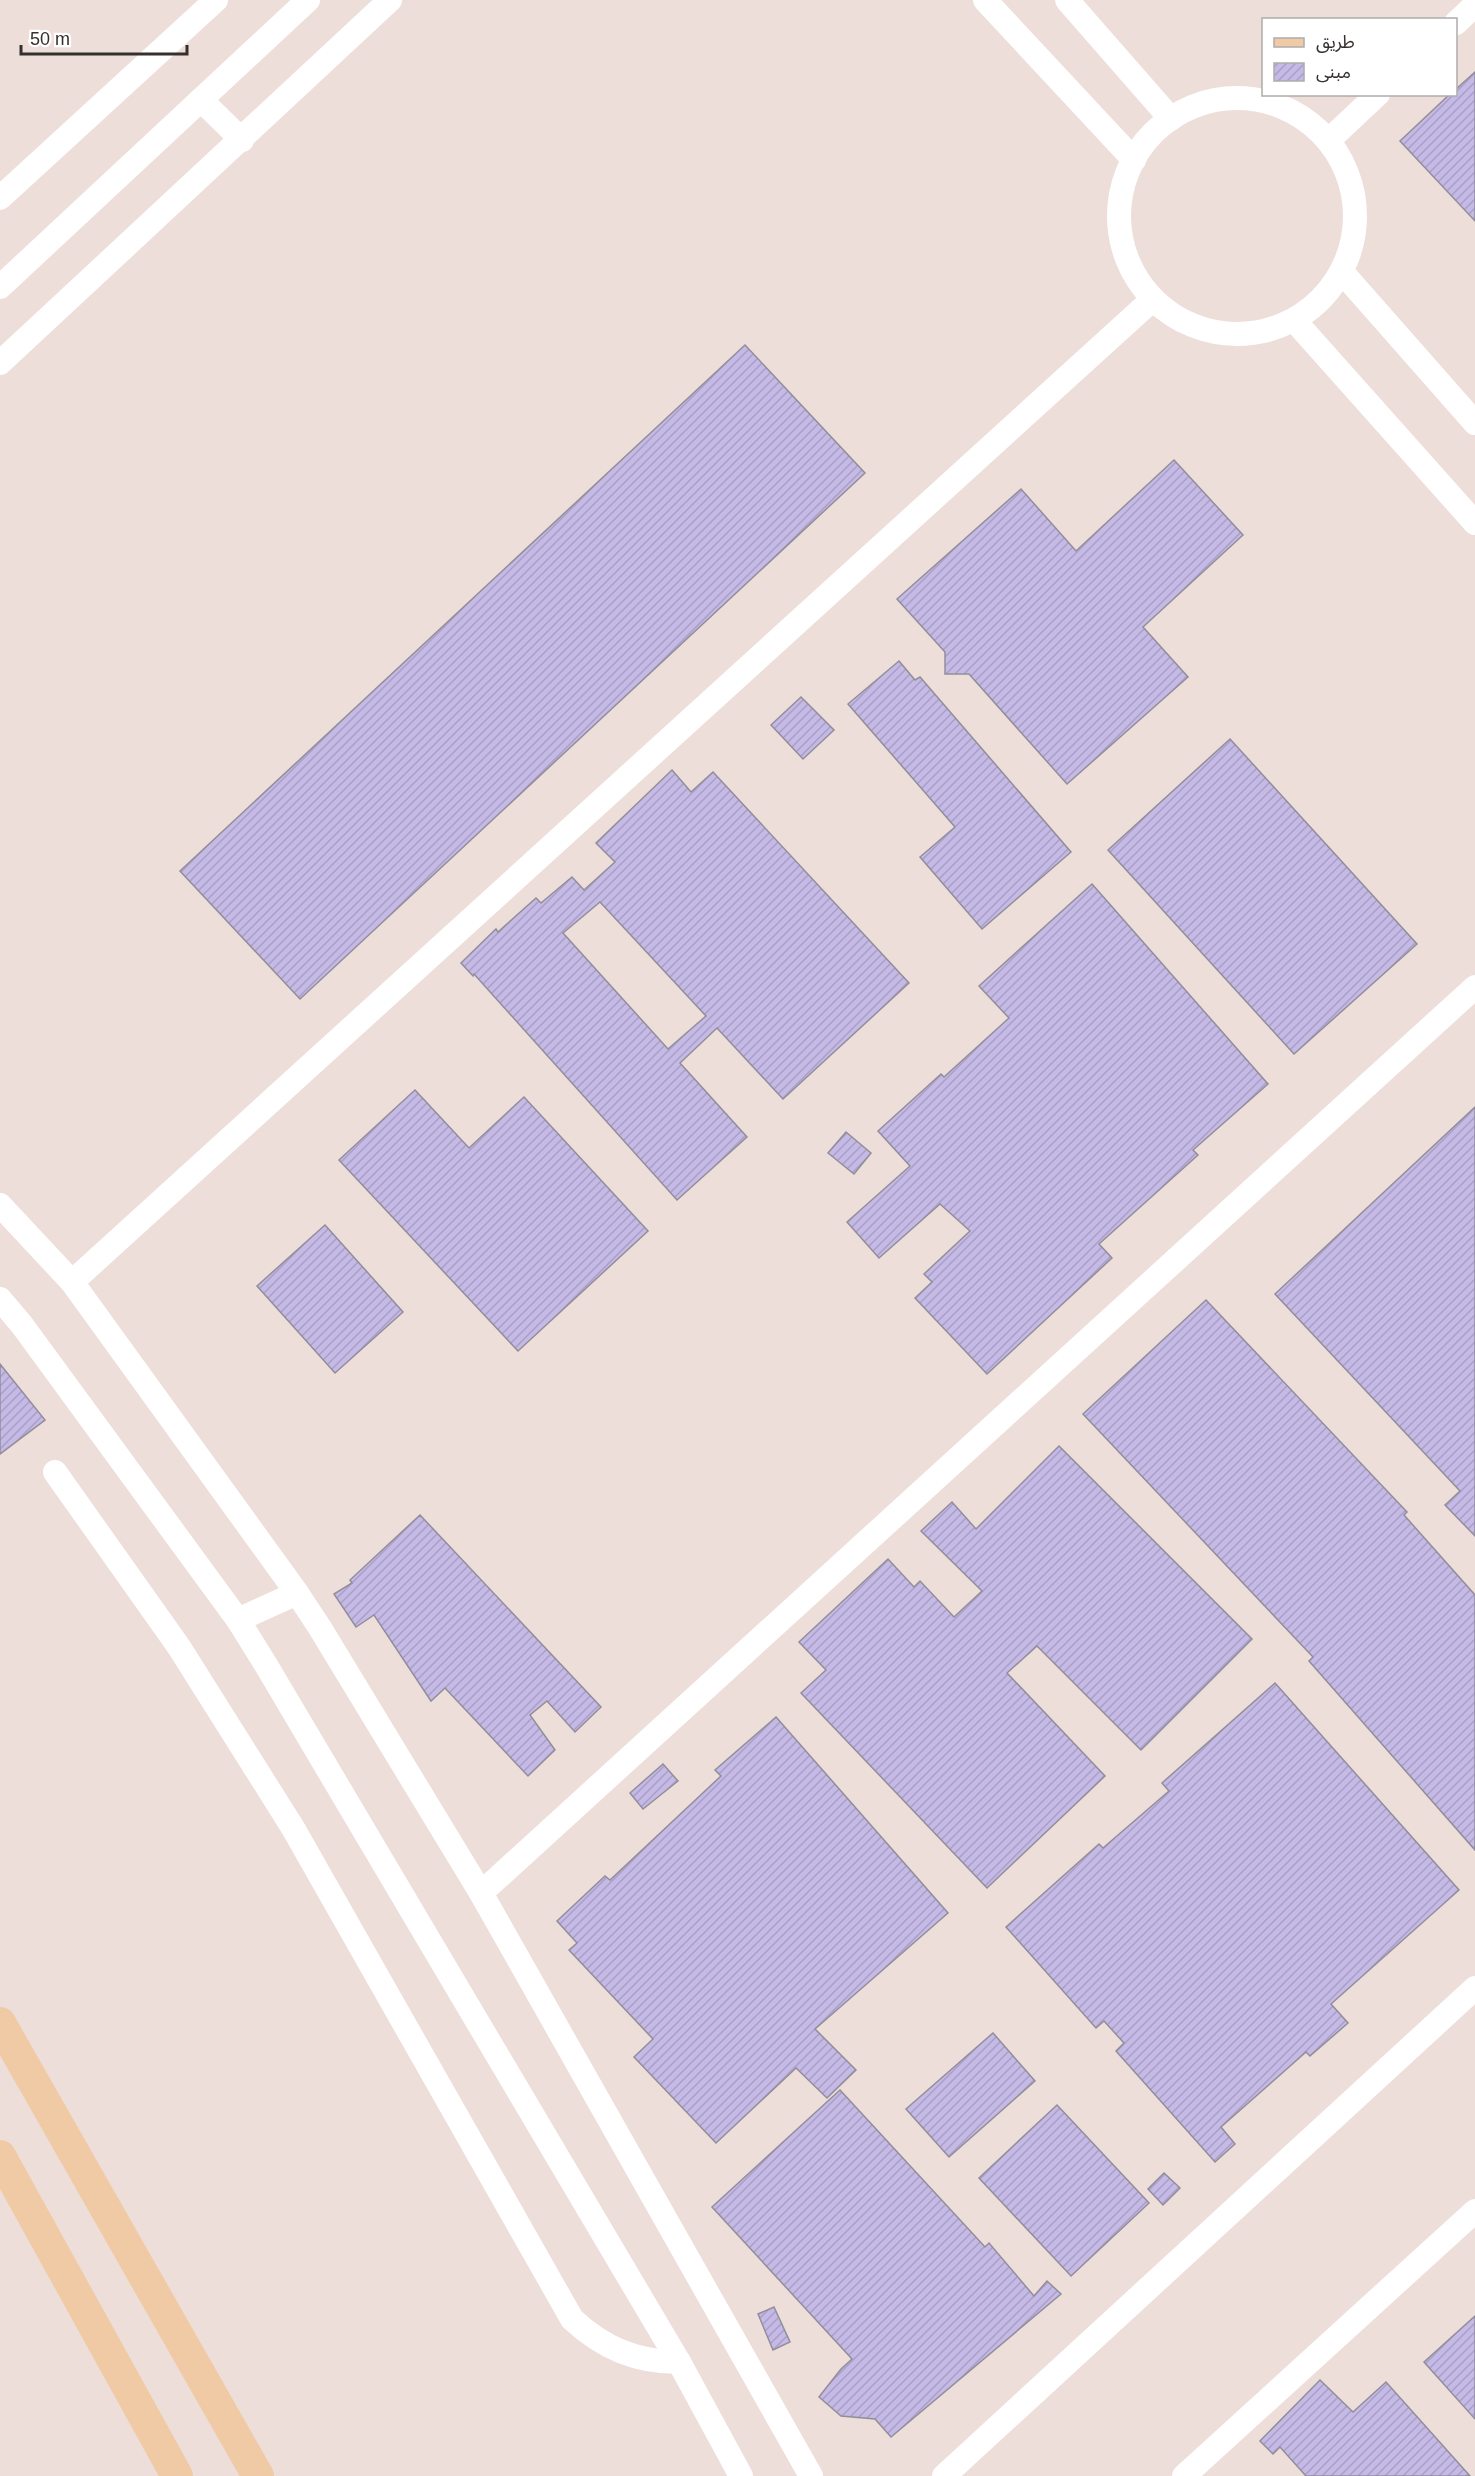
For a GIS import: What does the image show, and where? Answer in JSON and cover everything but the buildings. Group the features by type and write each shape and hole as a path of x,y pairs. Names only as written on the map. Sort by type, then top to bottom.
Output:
{"main road":[{"path":"0,2023 258,2476"},
{"path":"0,2156 177,2476"}],"street":[{"path":"0,198 216,0"},
{"path":"0,287 308,0"},
{"path":"0,363 390,0"},
{"path":"985,0 1134,160"},
{"path":"1067,0 1171,118"},
{"path":"1457,20 1475,4"},
{"path":"1329,140 1376,96"},
{"path":"1223,98 1262,100 1299,114 1329,140 1347,170 1355,204 1353,239 1342,272 1321,299 1294,320 1258,332 1220,333 1184,321 1154,299 1134,273 1122,242 1119,210 1125,177 1140,148 1160,126 1171,118 1185,109 1223,98"},
{"path":"201,100 242,140"},
{"path":"1342,272 1475,423"},
{"path":"72,1282 1154,299"},
{"path":"1294,320 1475,523"},
{"path":"482,1893 1475,987"},
{"path":"0,1205 72,1282 297,1593 482,1893 811,2476"},
{"path":"0,1299 22,1325 238,1620 679,2362 741,2476"},
{"path":"55,1472 179,1647 287,1818 572,2319 603,2344 620,2352 659,2362 679,2362"},
{"path":"238,1620 297,1593"},
{"path":"944,2476 1475,1988"},
{"path":"1184,2476 1475,2211"}]}
